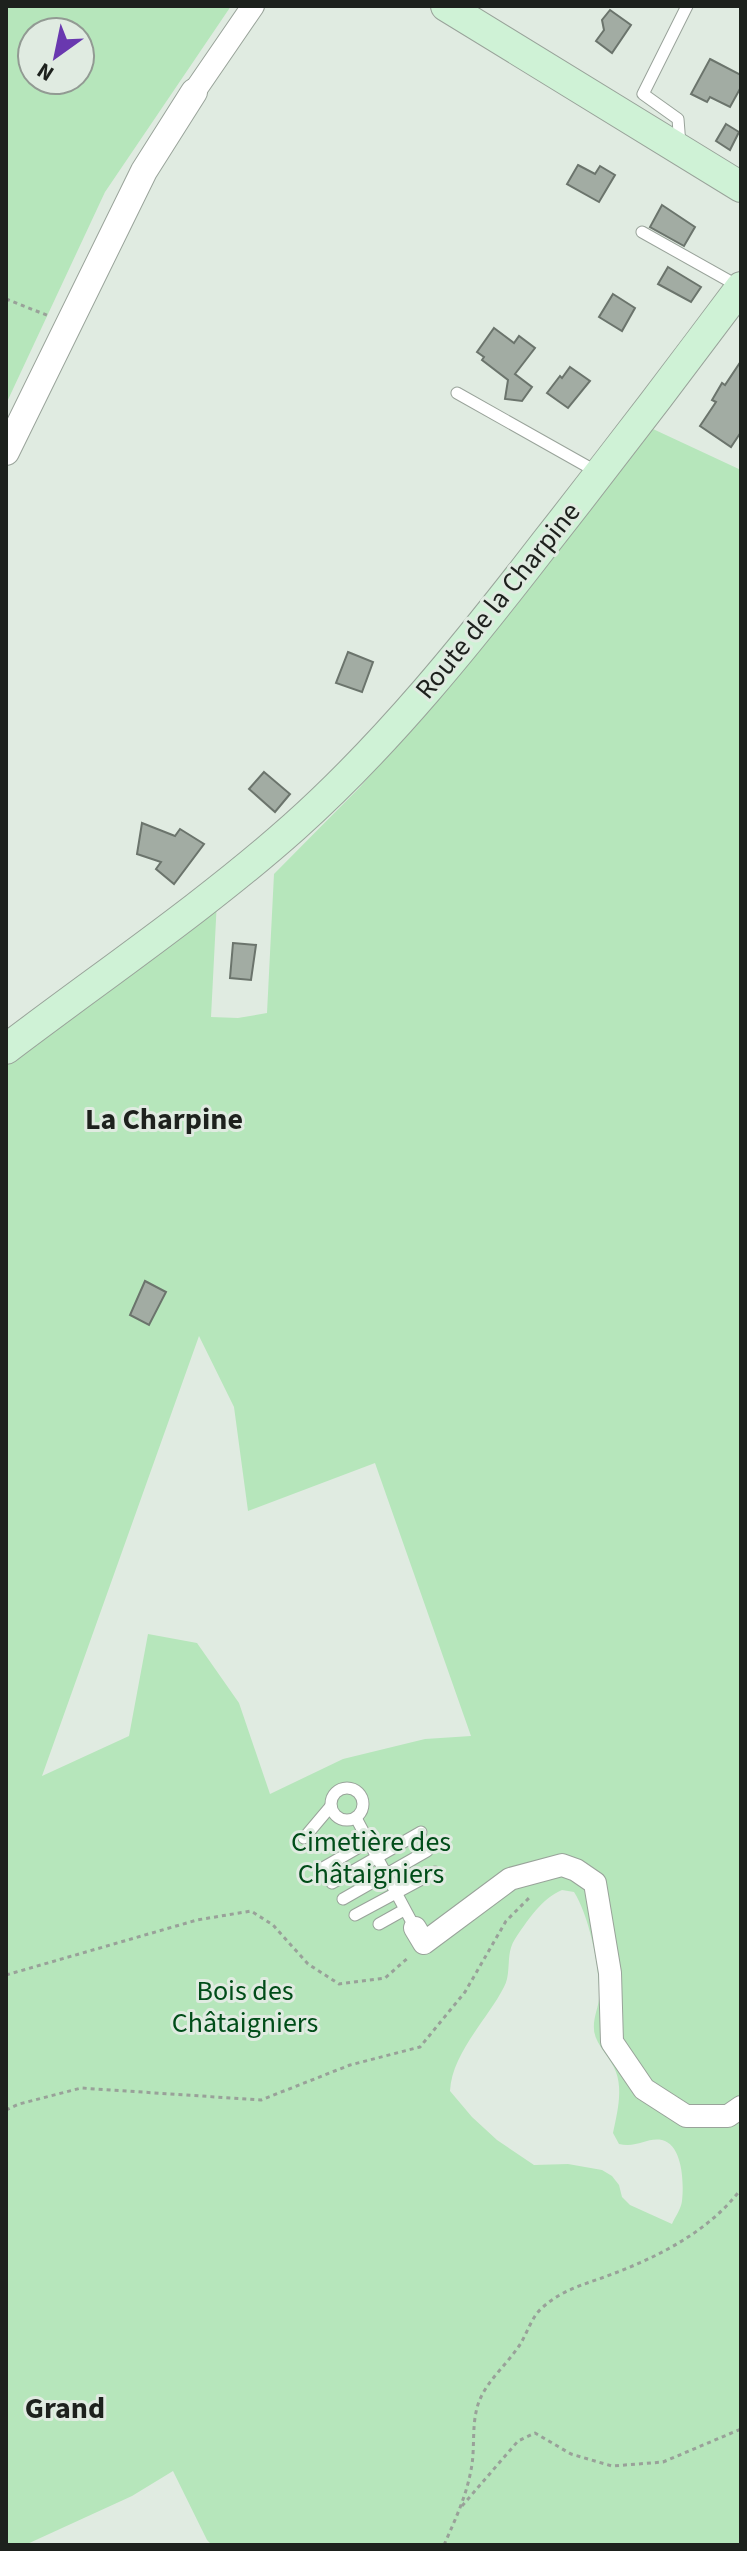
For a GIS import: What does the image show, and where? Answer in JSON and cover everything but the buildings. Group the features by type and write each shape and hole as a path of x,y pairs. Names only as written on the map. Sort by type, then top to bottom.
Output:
{"main road":[{"path":"446,6 741,187"},
{"name":"Route de la Charpine","path":"6,1049 224,885 295,826 373,747 442,672 600,473 741,288"}],"street":[{"path":"6,452 144,171 253,6"},
{"path":"414,1927 510,1879 562,1865 576,1870 595,1883 610,1973 612,2042 644,2089 686,2116 728,2116 741,2107"}],"lane":[{"path":"680,149 678,119 643,94 687,6"},
{"path":"642,232 741,288"},
{"path":"457,393 600,473"},
{"path":"339,1790 357,1791 363,1802 363,1808 356,1818 343,1820 331,1806 339,1790"},
{"path":"304,1838 331,1806"},
{"path":"356,1818 414,1927"},
{"path":"332,1883 421,1832"},
{"path":"321,1869 368,1842"},
{"path":"343,1899 427,1851"},
{"path":"355,1915 435,1872"},
{"path":"379,1924 414,1927"}],"path":[{"path":"6,299 68,323"},
{"path":"6,2110 81,2088 261,2100 350,2065 420,2047 465,1992 506,1921 562,1865"},
{"path":"6,1975 197,1920 251,1911 273,1925 308,1964 339,1984 385,1978 414,1927"},
{"path":"444,2545 462,2506 472,2467 475,2417 481,2397 523,2340 541,2308 557,2296 614,2274 686,2240 733,2200 741,2189"},
{"path":"462,2506 518,2441 535,2433 571,2454 612,2466 663,2462 741,2429"}],"green space":[{"path":"6,6 231,6 105,192 6,404"},
{"path":"653,429 741,470 741,2545 212,2545 173,2471 132,2496 25,2545 6,2545 6,1060 217,900 211,1017 238,1018 267,1013 274,874 360,787 513,610","holes":["199,1336 234,1407 248,1511 375,1463 471,1736 425,1739 343,1759 270,1794 239,1703 197,1643 148,1634 129,1736 42,1776","562,1890 574,1892 585,1914 593,1944 599,1987 595,2034 614,2067 619,2087 613,2133 619,2144 632,2145 657,2139 669,2143 674,2149 681,2166 683,2194 672,2224 630,2205 622,2197 619,2185 612,2176 602,2170 568,2164 534,2165 497,2140 450,2091 463,2050 504,1987 515,1939 542,1904"]}],"district":[{"name":"La Charpine","path":"164,1119"},
{"name":"Grand","path":"65,2408"}],"park label":[{"name":"Cimetière des Châtaigniers","path":"371,1857"},
{"name":"Bois des Châtaigniers","path":"245,2006"}]}
